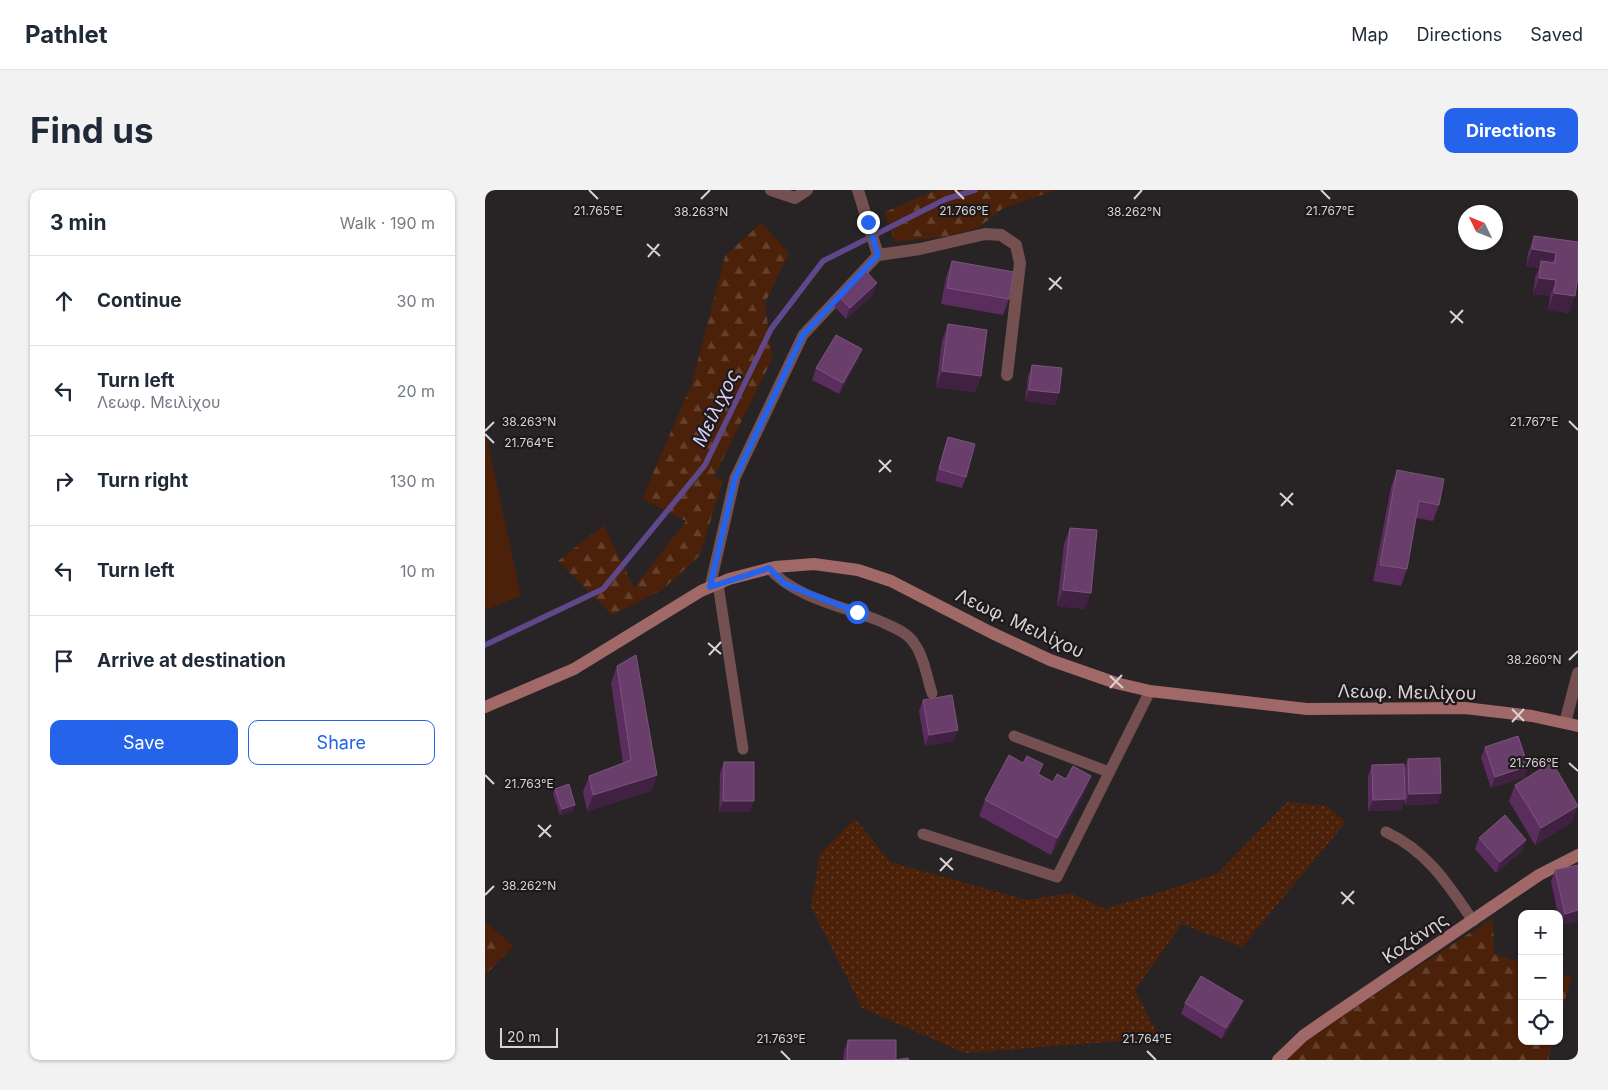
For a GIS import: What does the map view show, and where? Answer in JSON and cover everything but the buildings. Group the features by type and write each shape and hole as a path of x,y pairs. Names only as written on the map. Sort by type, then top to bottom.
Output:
{"street":[{"path":"771,190 795,198 807,190"},
{"path":"858,190 877,251 920,249 985,234 1001,235 1012,242 1018,250 1019,263 1007,376"},
{"name":"Λεωφ. Μειλίχου","path":"485,707 574,669 677,604 714,585 769,568 824,564 872,574 900,585 990,632 1050,660 1116,683 1150,691 1307,709 1465,708 1532,716 1578,726"},
{"path":"1565,723 1578,673"},
{"name":"Κοζάνης","path":"1278,1060 1303,1036 1323,1022 1539,875 1578,855"}],"lane":[{"path":"743,750 714,585 735,478 803,335 877,251"},
{"path":"769,568 785,584 876,619 911,638 917,648 932,693"},
{"path":"923,834 1057,877 1150,691"},
{"path":"1014,736 1109,772"},
{"path":"1386,832 1404,840 1433,865 1473,921"}],"green space":[{"path":"936,190 1056,190 1003,208 979,227 949,236 895,242 885,212"},
{"path":"761,223 789,253 765,303 772,359 714,477 723,480 700,555 662,590 612,615 558,561 604,525 634,588 686,521 642,499 692,383 725,256"},
{"path":"485,430 521,596 485,610"},
{"path":"1287,802 1327,806 1346,822 1242,947 1182,924 1135,990 1160,1038 965,1053 862,1008 811,907 820,854 855,818 890,862 1027,900 1071,893 1105,909 1217,874"},
{"path":"1493,918 1494,954 1518,962 1518,1045 1552,1045 1548,1060 1287,1060 1294,1051 1327,1026"},
{"path":"485,922 514,946 485,975"},
{"path":"1563,975 1572,977 1563,1007"}],"waterway":[{"name":"Μείλιχος","path":"485,645 603,589 705,465 771,329 823,261 946,199 975,190"}],"route":[{"path":"857,612 785,584 769,568 729,579 710,587 735,478 803,335 878,255 868,222"}]}
